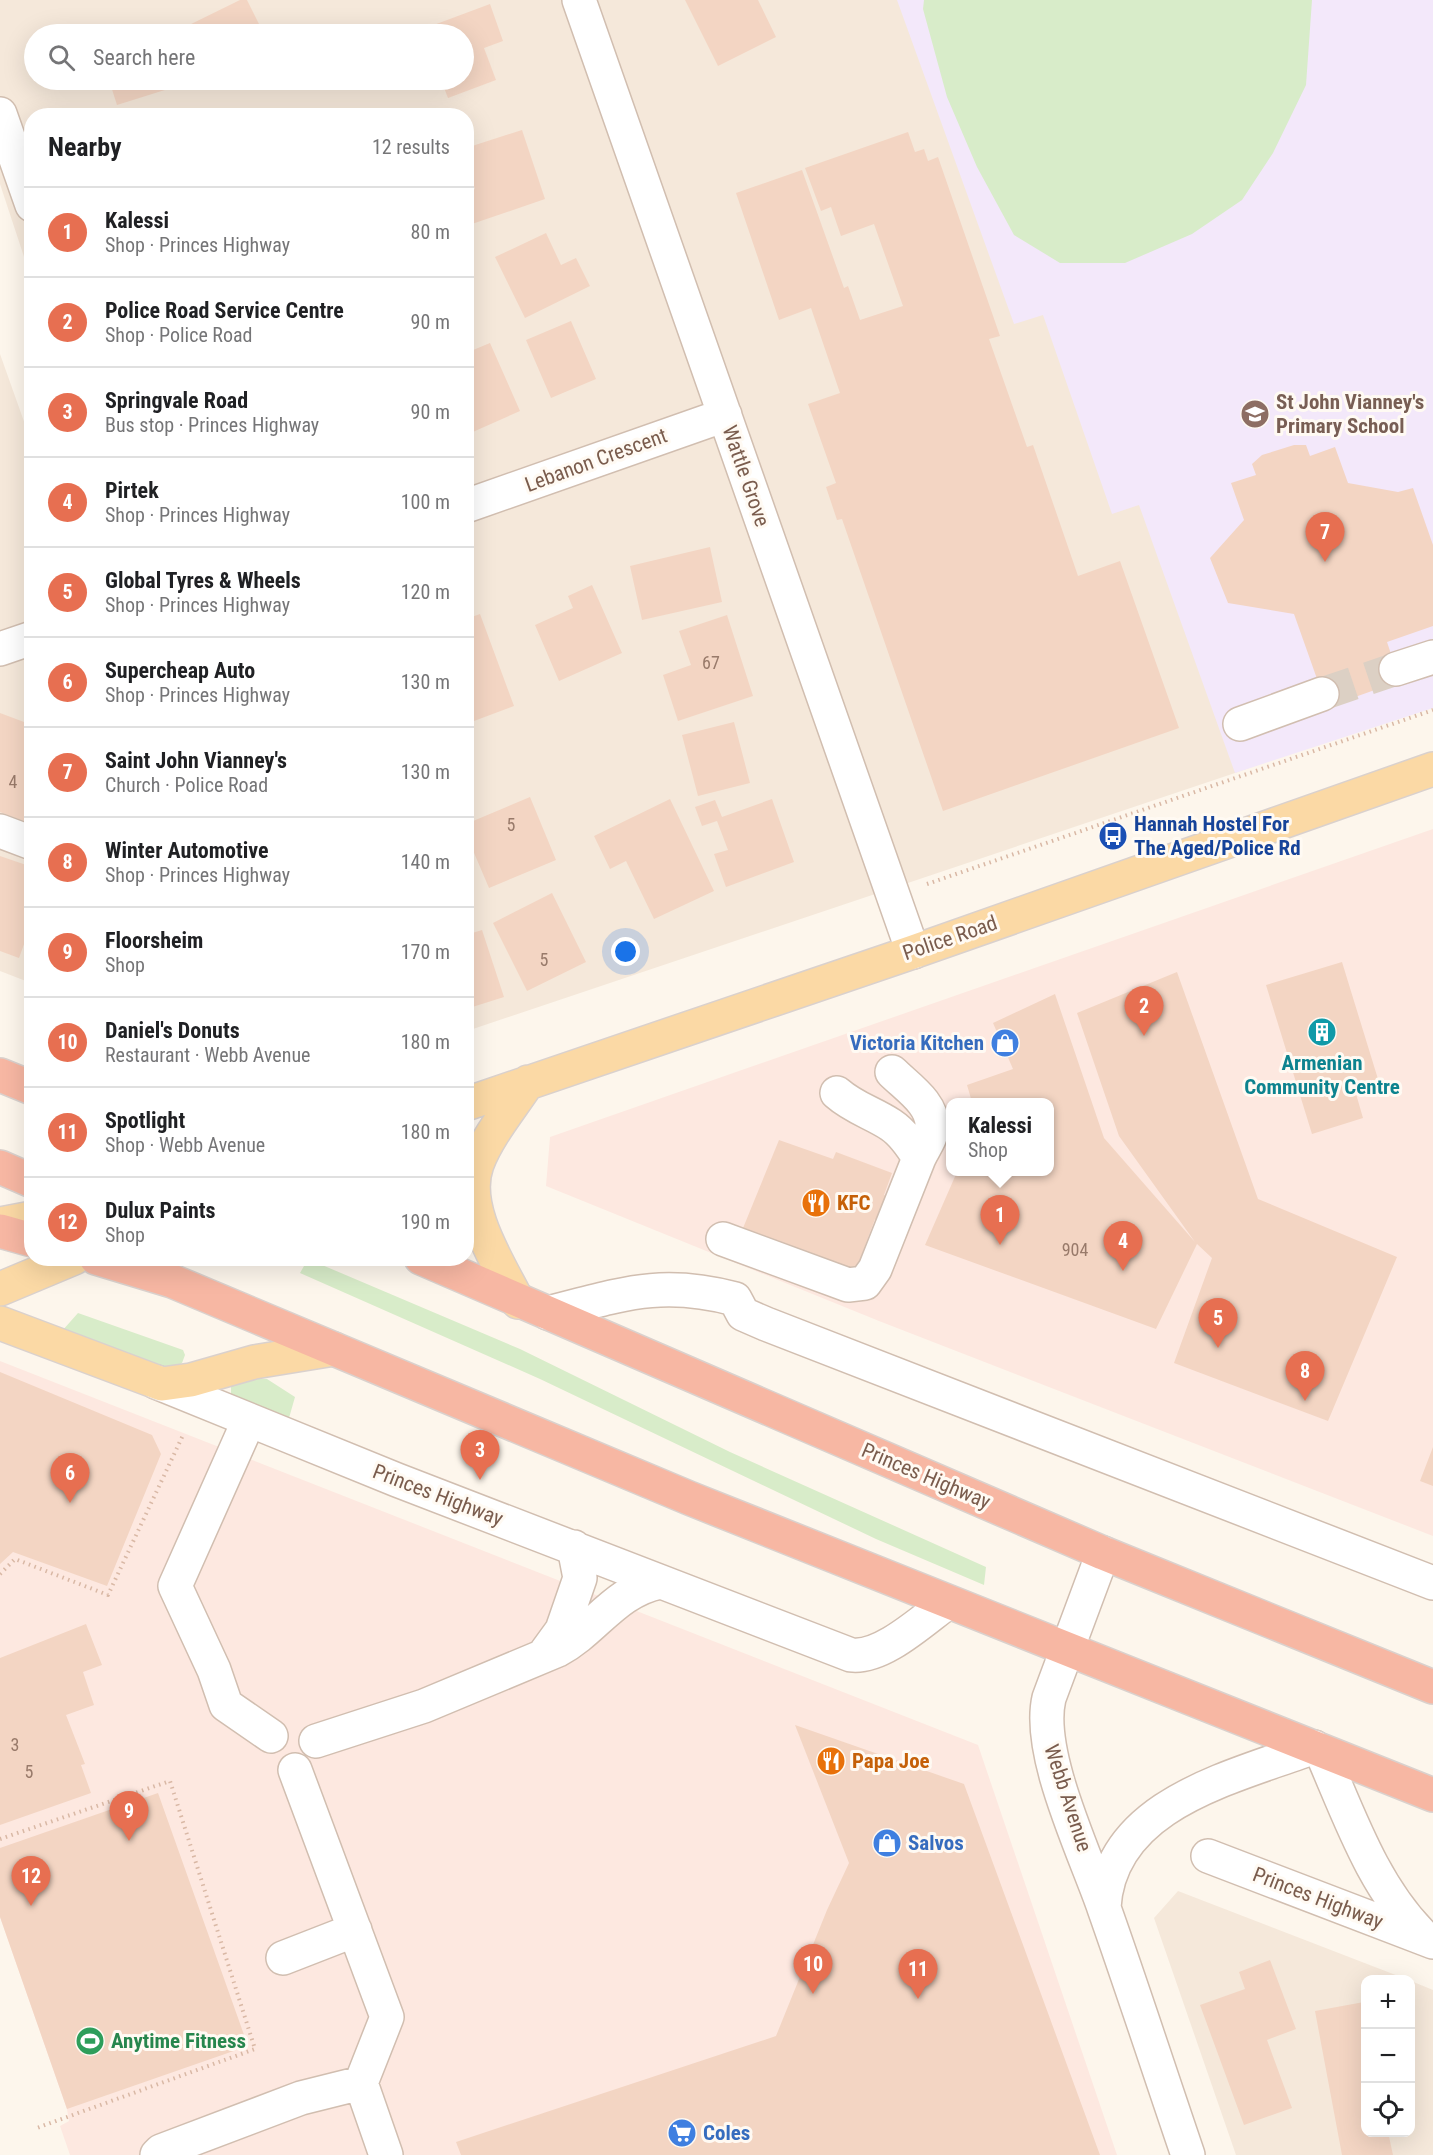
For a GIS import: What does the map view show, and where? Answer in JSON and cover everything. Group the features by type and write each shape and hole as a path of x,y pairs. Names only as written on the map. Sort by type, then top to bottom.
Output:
{"highway":[{"path":"0,1075 24,1085"},
{"path":"0,1167 24,1178"},
{"path":"0,1231 24,1238"},
{"path":"122,1266 172,1281 517,1428 1066,1651 1433,1795"},
{"path":"156,1266 172,1281"},
{"name":"Princes Highway","path":"439,1266 1103,1553 1433,1687"}],"main road":[{"name":"Police Road","path":"474,1101 913,952 1433,769"},
{"path":"528,1082 484,1149 474,1179 480,1224 533,1307"},
{"path":"0,1224 24,1220"},
{"path":"0,1289 55,1266"},
{"path":"0,1323 156,1382 180,1383 254,1362 334,1349"}],"street":[{"name":"Wattle Grove","path":"579,0 913,952"},
{"path":"0,114 24,182"},
{"name":"Lebanon Crescent","path":"474,503 725,415"},
{"path":"0,648 24,640"},
{"path":"1396,669 1433,657"},
{"path":"1240,724 1322,694"},
{"path":"0,831 24,840"},
{"path":"723,1239 848,1285 865,1283 876,1269 919,1158 933,1129 930,1114 919,1098 892,1072"},
{"path":"837,1093 858,1109 890,1124 905,1137 919,1158"},
{"path":"533,1307 657,1288 699,1291 735,1299 742,1314 766,1324 1433,1583"},
{"name":"Princes Highway","path":"156,1382 842,1652 859,1656 881,1649 948,1602"},
{"path":"249,1420 175,1586 213,1670 226,1705 272,1736"},
{"path":"530,1663 550,1649 566,1622 580,1578 574,1547"},
{"name":"Webb Avenue","path":"1103,1553 1047,1706 1048,1740 1063,1792 1188,2155"},
{"path":"316,1741 424,1706 530,1663 570,1644 623,1597 645,1586 660,1582"},
{"path":"296,1723 309,1729 316,1741 313,1758 304,1767 295,1770 279,1765 271,1756 272,1736 281,1726 296,1723"},
{"name":"Webb Avenue","path":"1104,1907 1107,1886 1122,1853 1155,1814 1201,1789 1318,1749"},
{"name":"Princes Highway","path":"1318,1749 1383,1884 1398,1908 1430,1941"},
{"path":"295,1770 387,2017 361,2083 386,2155"},
{"name":"Princes Highway","path":"1208,1856 1430,1941"},
{"path":"282,1958 355,1930"},
{"path":"157,2155 161,2151 301,2098 361,2083"}],"path":[{"path":"892,896 1433,710"},
{"path":"0,1574 15,1559 108,1595 186,1431"},
{"path":"0,1839 170,1781 255,2049 34,2129"}],"shaded area":[{"path":"0,0 1433,0 1433,703 1235,773 474,1029 474,108 24,108 24,257 0,184"},
{"name":"St John Vianney's Primary School","path":"897,0 1433,0 1433,708 1235,773 1139,505 1112,514 1043,315 1014,324"},
{"path":"0,354 24,422 24,980 0,971"},
{"path":"1433,829 1433,1536 879,1321 546,1186 550,1137"},
{"path":"0,1361 978,1745 1117,2155 70,2155 60,2126 69,2121 67,2109 0,1917"},
{"path":"1178,1891 1396,1975 1361,1975 1361,2137 1415,2137 1415,1983 1433,1990 1433,2155 1236,2155 1154,1918"}],"green space":[{"path":"924,0 1312,0 1306,85 1273,153 1242,200 1192,234 1125,263 1060,263 1014,235 977,167 947,97 923,9"},
{"path":"304,1266 324,1266 520,1349 730,1452 986,1567 984,1585 876,1539 540,1379 300,1273"},
{"path":"78,1313 183,1350 185,1355 182,1363 173,1368 161,1367 62,1331"},
{"path":"254,1378 267,1379 295,1397 289,1418 231,1394 231,1383"}],"building":[{"path":"240,0 247,0 259,24 191,24"},
{"path":"685,0 758,0 776,37 718,66"},
{"path":"490,4 503,41 484,48 496,80 474,88 474,24 436,24"},
{"path":"112,90 165,90 117,105"},
{"path":"445,90 469,90 448,98"},
{"path":"522,130 545,199 474,223 474,145"},
{"path":"908,132 915,152 924,149 928,161 938,157 1000,336 989,339 1027,447 1033,445 1078,576 1120,561 1179,728 943,811 842,519 837,520 826,487 836,483 808,404 840,393 811,308 779,320 736,193 802,170 844,288 848,286 860,320 903,306 874,224 841,236 831,207 821,211 805,168"},
{"path":"546,233 561,265 576,258 590,286 525,318 495,257"},
{"path":"571,321 596,379 551,398 526,340"},
{"path":"490,343 520,411 474,431 474,350"},
{"path":"1294,445 1306,445 1310,456 1335,447 1348,483 1398,492 1413,488 1433,545 1433,626 1387,642 1400,681 1327,707 1294,614 1228,603 1210,558 1244,520 1231,483 1256,475 1252,464 1262,455"},
{"path":"710,547 722,602 642,620 630,566"},
{"path":"592,585 622,653 559,681 535,625 573,608 568,596"},
{"path":"480,614 514,706 474,721 474,616"},
{"path":"727,615 753,696 678,721 663,675 691,665 679,631"},
{"path":"0,713 24,722 24,821 0,812"},
{"path":"734,722 750,783 698,796 682,735"},
{"path":"530,797 556,860 489,888 474,853 474,821"},
{"path":"670,799 714,891 654,919 626,861 610,869 594,836"},
{"path":"772,799 794,862 726,887 714,854 728,850 717,821 702,826 695,807 715,800 722,817"},
{"path":"0,856 24,864 24,944 19,958 0,951"},
{"path":"552,893 586,962 527,991 493,923"},
{"path":"482,930 504,997 474,1006 474,932"},
{"name":"Armenian Community Centre","path":"1342,962 1378,1079 1354,1087 1363,1118 1312,1134 1266,985"},
{"path":"1177,972 1258,1199 1397,1257 1328,1421 1174,1363 1212,1258 1197,1244 1156,1329 925,1245 955,1176 1054,1176 1054,1098 971,1098 967,1085 1013,1069 993,1023 1055,994 1104,1138 1195,1242 1119,1136 1077,1013"},
{"path":"779,1140 833,1159 836,1152 892,1173 884,1195 917,1208 907,1232 875,1219 854,1275 741,1233"},
{"path":"0,1372 152,1435 161,1454 107,1586 13,1552 0,1564"},
{"path":"1433,1447 1433,1486 1420,1481"},
{"path":"86,1624 102,1665 83,1672 94,1705 66,1715 85,1764 81,1765 91,1793 0,1825 0,1658"},
{"path":"795,1725 964,1784 1100,2155 461,2155 456,2142 776,2036 827,1910 849,1863"},
{"path":"158,1793 248,2046 67,2109 0,1917 0,1848"},
{"path":"1270,1960 1296,2029 1267,2040 1292,2108 1244,2125 1200,2005 1245,1989 1239,1972"},
{"path":"1361,2003 1361,2137 1389,2137 1393,2155 1342,2155 1315,2011"}],"tunnel":[{"path":"1322,694 1396,669"}],"place":[{"name":"St John Vianney's Primary School","path":"1255,414"},
{"name":"Saint John Vianney's","path":"1325,562"},
{"name":"Hannah Hostel For The Aged/Police Rd","path":"1113,836"},
{"name":"Armenian Community Centre","path":"1322,1032"},
{"name":"Police Road Service Centre","path":"1144,1036"},
{"name":"Victoria Kitchen","path":"1005,1043"},
{"name":"KFC","path":"816,1203"},
{"name":"Kalessi","path":"1000,1245"},
{"name":"Pirtek","path":"1123,1271"},
{"name":"Global Tyres & Wheels","path":"1218,1348"},
{"name":"Winter Automotive","path":"1305,1401"},
{"name":"Springvale Road","path":"480,1480"},
{"name":"Supercheap Auto","path":"70,1503"},
{"name":"Papa Joe","path":"831,1761"},
{"name":"Floorsheim","path":"129,1841"},
{"name":"Salvos","path":"887,1843"},
{"name":"Dulux Paints","path":"31,1906"},
{"name":"Daniel's Donuts","path":"813,1994"},
{"name":"Spotlight","path":"918,1999"},
{"name":"Anytime Fitness","path":"90,2041"},
{"name":"Coles","path":"682,2133"}]}
